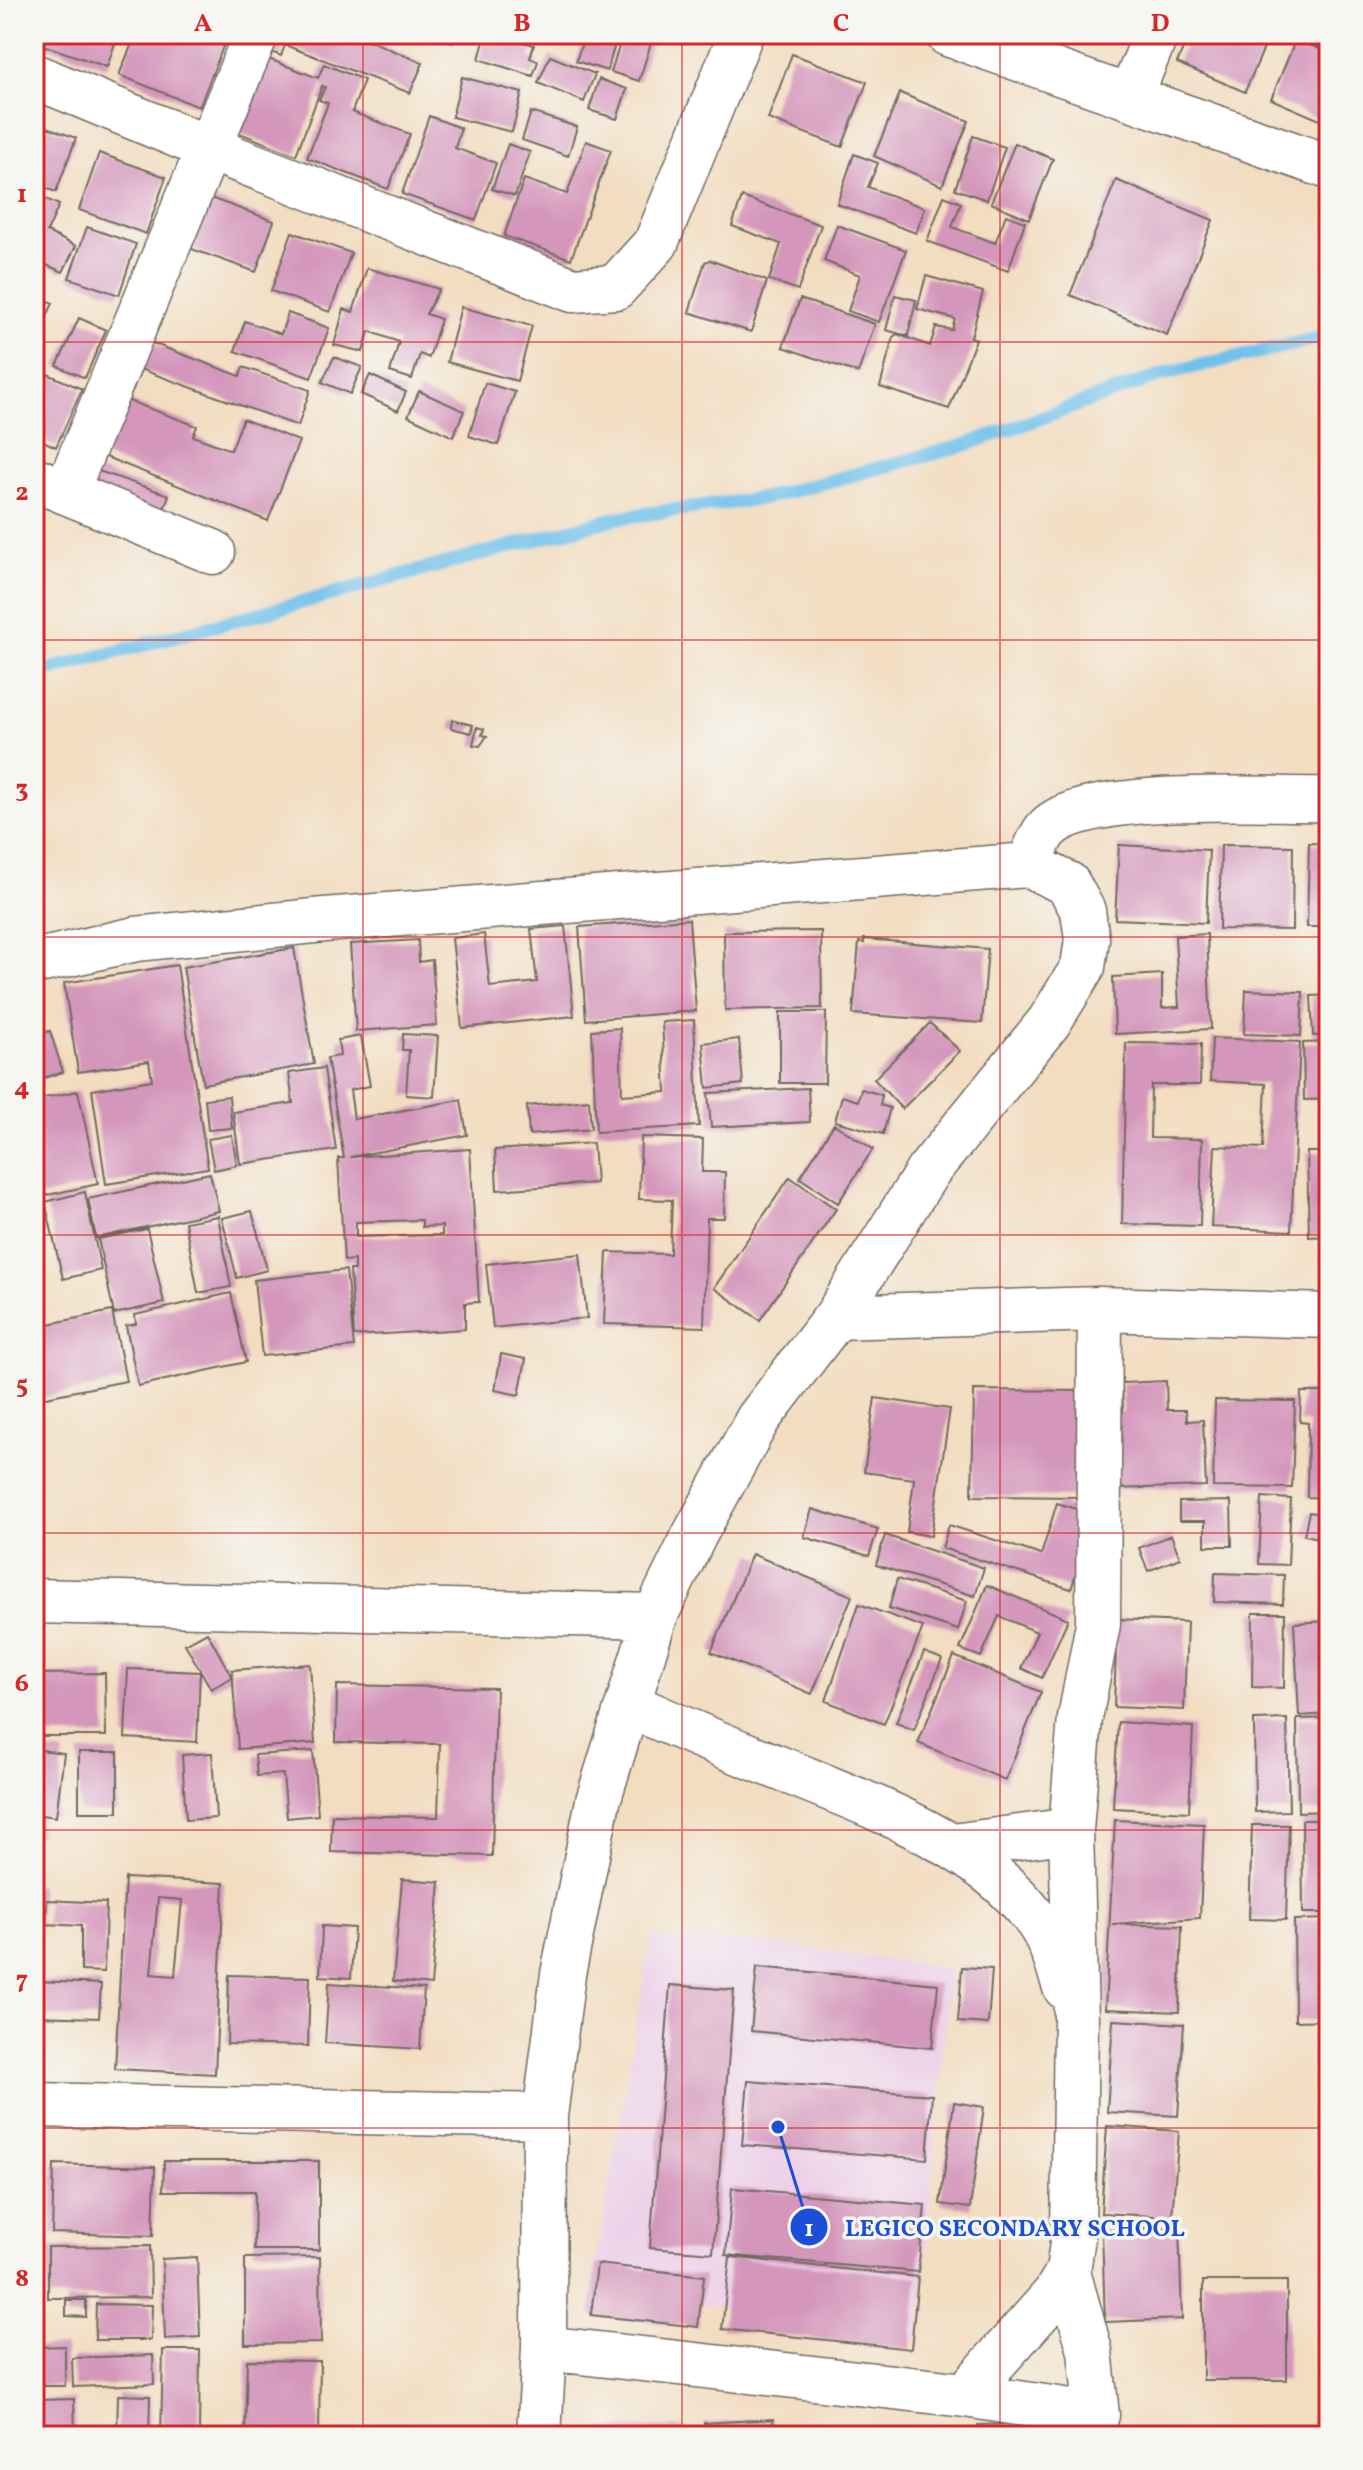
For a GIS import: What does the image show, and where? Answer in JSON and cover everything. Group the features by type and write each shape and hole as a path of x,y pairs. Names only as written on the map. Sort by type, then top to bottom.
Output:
{"street":[{"path":"213,552 50,486 208,148 256,34"},
{"path":"34,76 208,148 573,290 616,287 656,243 741,34"},
{"path":"948,34 1131,95 1329,167"},
{"path":"1131,95 1156,34"},
{"path":"1029,865 1046,829 1084,808 1165,800 1329,799"},
{"path":"34,962 136,939 309,922 1029,865 1068,884 1083,911 1087,939 1083,967 1049,1022 928,1171 836,1317 758,1419 695,1534 655,1616 598,1801 563,1974 545,2116 544,2348 539,2436"},
{"path":"836,1317 1100,1309 1329,1316"},
{"path":"965,2395 1018,2331 1055,2294 1068,2272 1073,2236 1076,2019 1071,1830 1080,1718 1098,1624 1100,1309"},
{"path":"34,1601 655,1616"},
{"path":"628,1704 864,1803 953,1846 1010,1892 1036,1919 1049,1941 1076,2019"},
{"path":"953,1846 1071,1830"},
{"path":"34,2105 545,2116"},
{"path":"544,2348 965,2395 1097,2415 1090,2351 1068,2272"}],"shaded area":[{"path":"651,1937 770,1943 950,1968 919,2340 592,2286"}],"building":[{"path":"34,34 118,34 107,67 34,42"},
{"path":"136,34 228,34 199,107 119,75"},
{"path":"264,34 354,34 423,63 410,93 285,45 281,56 259,47"},
{"path":"429,34 455,34 453,42"},
{"path":"457,34 479,34 477,41"},
{"path":"486,34 509,34 508,37 534,45 530,58 538,61 533,76 479,59"},
{"path":"585,34 598,34 616,41 607,71 576,61"},
{"path":"623,34 654,34 639,81 611,72"},
{"path":"1189,34 1281,34 1279,41 1269,36 1245,92 1177,63"},
{"path":"1298,34 1329,34 1329,35 1321,50"},
{"path":"1296,39 1329,53 1329,124 1271,99"},
{"path":"792,54 867,82 842,147 768,119"},
{"path":"258,55 318,78 324,64 364,80 352,112 410,134 388,189 307,158 328,103 319,100 325,87 322,86 296,155 229,129"},
{"path":"550,56 595,74 584,102 538,83"},
{"path":"462,77 522,93 512,132 452,117"},
{"path":"599,79 627,89 617,119 589,110"},
{"path":"900,93 969,121 942,186 874,156"},
{"path":"531,112 577,127 568,156 522,140"},
{"path":"429,116 461,128 455,148 496,163 476,220 402,194"},
{"path":"34,122 76,138 56,192 34,184"},
{"path":"973,136 1005,147 987,200 955,189"},
{"path":"586,141 611,150 571,259 504,236 524,179 567,194"},
{"path":"1015,143 1053,159 1029,219 991,203"},
{"path":"508,144 530,152 515,196 492,189"},
{"path":"99,153 166,177 146,234 79,210"},
{"path":"854,154 878,163 868,187 925,208 916,233 837,204"},
{"path":"1116,180 1213,220 1167,335 1070,295"},
{"path":"35,194 59,205 47,232 76,246 63,272 34,260"},
{"path":"205,196 274,221 256,272 186,247"},
{"path":"944,196 961,203 952,227 995,243 1006,215 1025,222 1008,271 927,241"},
{"path":"742,197 821,225 798,290 769,280 781,244 732,226"},
{"path":"837,225 906,250 879,322 848,311 860,275 824,261"},
{"path":"87,227 136,244 119,295 69,278"},
{"path":"292,232 351,253 330,312 271,291"},
{"path":"710,260 767,281 751,332 689,312 705,262"},
{"path":"367,268 439,289 426,314 441,319 429,358 420,354 412,379 390,372 399,342 369,331 363,352 334,345 344,309 353,312"},
{"path":"926,276 983,292 971,337 976,339 949,409 880,387 893,337 897,334 930,346 936,327 952,330 955,319 917,309"},
{"path":"34,295 53,303 34,346"},
{"path":"895,295 916,300 908,336 886,330"},
{"path":"800,299 875,324 858,373 783,347"},
{"path":"461,307 532,326 517,381 447,362"},
{"path":"288,313 329,328 311,378 235,351 245,321 281,334"},
{"path":"79,318 106,330 85,378 57,366"},
{"path":"147,341 240,376 243,367 310,390 298,426 137,368"},
{"path":"334,357 362,367 350,394 322,382"},
{"path":"34,368 82,389 56,447 34,437"},
{"path":"370,375 406,392 398,411 361,394"},
{"path":"485,383 515,392 498,445 469,436"},
{"path":"419,391 464,411 453,437 408,416"},
{"path":"124,399 197,426 193,436 231,450 243,419 299,441 268,521 103,456"},
{"path":"81,465 169,495 161,517 74,488"},
{"path":"452,720 473,725 471,733 451,728"},
{"path":"477,727 484,729 482,735 487,736 480,746 473,745"},
{"path":"1309,843 1329,844 1329,927 1307,927"},
{"path":"1119,845 1209,850 1206,923 1115,919"},
{"path":"1221,845 1293,846 1292,930 1219,929"},
{"path":"689,919 696,1011 586,1020 579,927"},
{"path":"565,926 574,1016 462,1028 452,938 484,934 490,987 537,982 531,929"},
{"path":"821,931 822,1008 725,1010 724,932"},
{"path":"1207,934 1211,1029 1115,1034 1113,977 1162,974 1162,1008 1179,1007 1175,936"},
{"path":"864,939 988,949 982,1023 853,1014 859,942 864,943"},
{"path":"418,940 419,962 432,960 437,1025 356,1031 350,944"},
{"path":"294,948 314,1064 203,1084 183,967"},
{"path":"177,965 208,1168 106,1184 92,1090 152,1080 149,1061 78,1072 64,983"},
{"path":"1246,990 1303,992 1301,1036 1244,1034"},
{"path":"1329,995 1329,1035 1313,1036 1311,996"},
{"path":"780,1012 826,1012 825,1083 780,1083"},
{"path":"694,1020 699,1126 596,1132 592,1030 620,1028 622,1095 666,1092 662,1022"},
{"path":"930,1023 960,1051 902,1109 874,1079"},
{"path":"50,1031 63,1072 34,1081 34,1036"},
{"path":"403,1034 438,1036 434,1097 406,1095 409,1050 402,1050"},
{"path":"361,1036 370,1086 350,1090 354,1119 461,1100 467,1135 350,1157 470,1149 479,1302 465,1303 465,1329 354,1336 350,1270 354,1270 354,1260 344,1261 338,1158 344,1158 327,1058 340,1056 338,1040","holes":["422,1220 422,1227 442,1226 442,1235 356,1237 356,1222"]},
{"path":"1212,1038 1300,1042 1291,1231 1211,1227 1215,1146 1263,1148 1266,1084 1210,1081"},
{"path":"739,1039 743,1084 707,1088 703,1043"},
{"path":"1329,1042 1329,1099 1304,1100 1303,1043"},
{"path":"1126,1043 1201,1044 1200,1085 1151,1085 1150,1138 1202,1139 1200,1226 1122,1224"},
{"path":"324,1068 336,1150 240,1164 233,1112 293,1103 289,1073"},
{"path":"808,1088 810,1122 711,1127 708,1093"},
{"path":"861,1089 882,1095 880,1105 890,1108 883,1134 835,1121 842,1096 858,1101"},
{"path":"78,1091 98,1184 34,1198 34,1100"},
{"path":"229,1096 232,1128 208,1130 205,1099"},
{"path":"589,1100 591,1129 529,1135 527,1106"},
{"path":"834,1124 873,1149 838,1203 800,1178"},
{"path":"232,1135 237,1165 214,1170 208,1139"},
{"path":"641,1137 703,1139 702,1172 725,1172 724,1218 707,1218 704,1327 604,1324 607,1252 670,1254 672,1200 639,1199"},
{"path":"593,1143 596,1183 497,1190 495,1150"},
{"path":"1307,1152 1329,1152 1329,1236 1309,1237"},
{"path":"210,1173 219,1211 96,1238 88,1199"},
{"path":"790,1177 836,1209 760,1320 714,1288"},
{"path":"85,1192 101,1270 63,1279 45,1202"},
{"path":"252,1211 267,1270 237,1278 222,1218"},
{"path":"218,1216 231,1287 198,1293 185,1222"},
{"path":"147,1229 164,1303 114,1314 98,1239"},
{"path":"580,1254 587,1318 493,1328 486,1264"},
{"path":"346,1270 354,1347 262,1356 254,1280"},
{"path":"231,1293 246,1362 138,1386 126,1326 136,1324 135,1315"},
{"path":"112,1311 126,1381 36,1399 34,1327"},
{"path":"501,1354 526,1359 519,1395 495,1390"},
{"path":"1166,1381 1167,1410 1186,1410 1187,1421 1203,1420 1206,1486 1113,1489 1110,1413 1123,1412 1122,1383"},
{"path":"974,1390 1084,1391 1082,1497 972,1496"},
{"path":"1301,1392 1329,1392 1329,1498 1307,1497 1308,1423 1300,1422"},
{"path":"875,1398 950,1409 931,1536 907,1532 914,1479 864,1472"},
{"path":"1215,1400 1295,1401 1292,1488 1213,1487"},
{"path":"1262,1497 1291,1499 1288,1565 1259,1564"},
{"path":"1231,1501 1232,1546 1205,1546 1205,1521 1179,1521 1179,1502"},
{"path":"1057,1503 1095,1515 1071,1589 942,1548 949,1525 1041,1555"},
{"path":"812,1509 878,1529 869,1556 804,1537"},
{"path":"1309,1512 1329,1515 1329,1540 1304,1535"},
{"path":"885,1535 984,1568 975,1596 876,1565"},
{"path":"1171,1535 1180,1558 1148,1571 1139,1548"},
{"path":"752,1554 852,1596 812,1694 711,1652"},
{"path":"1215,1573 1284,1575 1283,1604 1214,1602"},
{"path":"897,1579 967,1601 958,1630 889,1608"},
{"path":"987,1585 1068,1619 1042,1678 1021,1668 1037,1632 999,1616 981,1657 960,1649"},
{"path":"859,1604 923,1627 884,1724 826,1701"},
{"path":"1253,1613 1285,1613 1284,1688 1252,1687"},
{"path":"1117,1619 1187,1622 1184,1710 1114,1707"},
{"path":"1329,1621 1329,1714 1299,1716 1294,1623"},
{"path":"207,1632 232,1677 211,1689 185,1644"},
{"path":"924,1652 942,1659 914,1730 896,1723"},
{"path":"954,1656 1041,1692 1005,1780 918,1743"},
{"path":"310,1664 315,1743 238,1749 232,1670"},
{"path":"128,1669 200,1672 197,1742 125,1738"},
{"path":"105,1673 106,1736 34,1736 34,1674"},
{"path":"337,1685 496,1688 492,1856 331,1852 332,1815 438,1817 440,1744 336,1742"},
{"path":"1329,1718 1329,1811 1298,1812 1297,1719"},
{"path":"1287,1719 1289,1811 1255,1812 1254,1720"},
{"path":"1118,1722 1193,1727 1189,1812 1113,1808"},
{"path":"34,1749 64,1753 56,1817 41,1815 39,1836 34,1836"},
{"path":"313,1751 318,1815 287,1818 283,1774 257,1776 255,1755"},
{"path":"79,1752 118,1752 118,1812 79,1812"},
{"path":"212,1753 216,1818 186,1820 182,1755"},
{"path":"1115,1820 1204,1824 1200,1918 1112,1924 1182,1926 1179,2012 1105,2009"},
{"path":"1302,1820 1329,1820 1329,1913 1303,1913"},
{"path":"1252,1825 1289,1825 1286,1920 1249,1919"},
{"path":"125,1878 224,1883 215,2074 115,2069","holes":["158,1898 182,1900 175,1976 151,1974"]},
{"path":"402,1879 440,1882 431,1985 393,1981"},
{"path":"34,1885 40,1885 39,1981 101,1984 99,2018 34,2016"},
{"path":"47,1900 106,1903 104,1972 81,1971 81,1926 46,1924"},
{"path":"1329,1919 1329,2020 1295,2021 1294,1920"},
{"path":"322,1926 354,1928 351,1978 320,1976"},
{"path":"757,1967 938,1984 932,2048 751,2031"},
{"path":"962,1967 992,1969 988,2024 958,2022"},
{"path":"229,1975 310,1977 308,2046 227,2044"},
{"path":"329,1983 424,1989 420,2049 325,2043"},
{"path":"670,1985 734,1990 713,2253 650,2248"},
{"path":"1113,2020 1184,2024 1178,2116 1107,2112"},
{"path":"748,2081 932,2095 927,2159 742,2145"},
{"path":"954,2102 984,2107 970,2208 940,2204"},
{"path":"1107,2126 1179,2131 1172,2217 1101,2213"},
{"path":"164,2161 319,2161 319,2250 254,2250 255,2191 163,2191"},
{"path":"54,2164 155,2167 153,2236 52,2233"},
{"path":"732,2188 925,2205 918,2272 726,2255"},
{"path":"1179,2227 1182,2319 1105,2322 1102,2230"},
{"path":"150,2246 151,2297 48,2298 48,2247"},
{"path":"197,2257 200,2337 165,2339 162,2259"},
{"path":"320,2257 321,2343 245,2344 245,2258"},
{"path":"730,2257 918,2277 911,2349 722,2329"},
{"path":"597,2264 704,2276 698,2327 591,2315"},
{"path":"1203,2281 1287,2281 1287,2380 1203,2380"},
{"path":"66,2300 86,2300 86,2317 66,2316"},
{"path":"96,2304 152,2305 151,2340 95,2340"},
{"path":"65,2346 65,2386 34,2386 34,2347"},
{"path":"163,2350 200,2350 199,2436 161,2436"},
{"path":"153,2355 154,2384 73,2387 72,2358"},
{"path":"247,2360 320,2361 319,2436 245,2435"},
{"path":"118,2395 150,2396 149,2436 117,2436"},
{"path":"74,2399 75,2436 38,2436 37,2400"},
{"path":"773,2419 774,2436 704,2436 704,2423"},
{"path":"1056,2423 1056,2436 978,2436 978,2425"},
{"path":"837,2425 868,2428 868,2436 836,2436"},
{"path":"683,2427 683,2436 601,2436 601,2428"}],"waterway":[{"path":"34,674 616,518 765,498 962,446 1167,373 1329,336"}],"place":[{"name":"LEGICO SECONDARY SCHOOL","path":"778,2127"}]}
